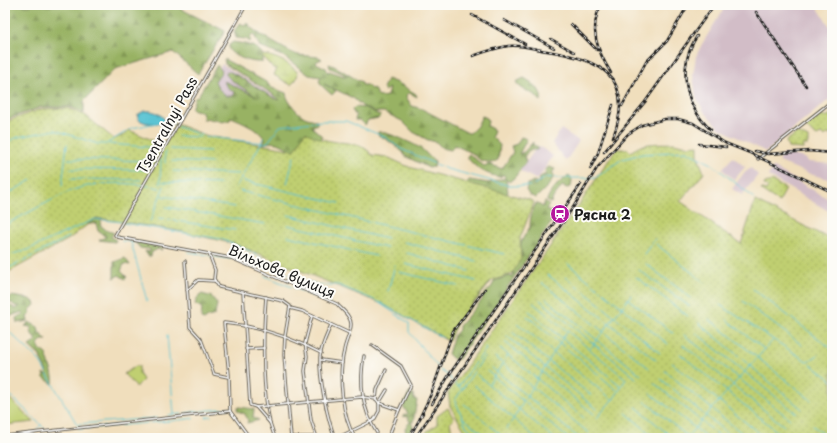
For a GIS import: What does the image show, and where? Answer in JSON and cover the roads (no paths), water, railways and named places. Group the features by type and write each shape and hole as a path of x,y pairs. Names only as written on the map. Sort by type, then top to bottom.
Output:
{"street":[{"name":"Tsentralnyi Pass","path":"115,232 146,184 246,5"},
{"path":"758,159 832,101"},
{"name":"Вільхова вулиця","path":"115,232 117,237 231,258 333,302 348,315 351,324 342,363 343,398 351,431 355,438"},
{"path":"209,253 219,287 287,302 290,308 284,336 291,438 317,438 312,426 308,401 305,345 312,316"},
{"path":"185,261 190,324 201,339 214,374 228,377"},
{"path":"187,291 198,280 216,281"},
{"path":"243,292 250,405 256,407 343,398 364,398 376,399 379,402 400,410"},
{"path":"266,297 263,330 267,406 270,423 275,438"},
{"path":"290,308 312,316 349,333"},
{"path":"250,438 230,411 224,323 244,325 284,336 321,353"},
{"path":"331,325 321,353 321,360 325,400 336,438 370,422 377,417 379,402 387,390"},
{"path":"372,345 401,366 411,386 388,438"},
{"path":"246,349 264,348"},
{"path":"364,356 361,373 364,398 370,422 377,433"},
{"path":"321,360 342,363"},
{"path":"376,399 377,390 386,370"},
{"path":"256,407 270,423"},
{"path":"5,436 230,411"},
{"path":"240,438 242,436 250,438"}],"water":[{"path":"144,111 158,113 161,115 166,124 146,123 139,120 137,115"}],"waterway":[{"path":"178,127 208,137 265,143 268,142 280,126 321,121 346,121 385,137 401,149 447,169 511,186 530,186"},
{"path":"5,143 18,137 55,130 98,144 106,144 132,128 157,123"},
{"path":"167,123 174,124"},
{"path":"178,136 200,137"},
{"path":"236,187 264,138"},
{"path":"62,186 67,144"},
{"path":"109,144 160,148"},
{"path":"170,149 210,151"},
{"path":"555,178 590,178 598,176 622,159 642,154 686,151 712,164 754,198"},
{"path":"165,152 165,163"},
{"path":"287,184 294,156"},
{"path":"68,159 155,161"},
{"path":"160,184 161,159"},
{"path":"172,161 212,163"},
{"path":"70,169 148,170"},
{"path":"173,171 239,174"},
{"path":"533,185 547,177 552,178"},
{"path":"70,179 141,180"},
{"path":"5,196 31,180"},
{"path":"243,181 339,203"},
{"path":"162,182 220,184"},
{"path":"5,225 68,192 90,185 126,183 160,188"},
{"path":"150,222 164,186"},
{"path":"240,191 504,254"},
{"path":"162,196 235,207"},
{"path":"166,207 265,224"},
{"path":"288,215 387,239"},
{"path":"158,218 235,230"},
{"path":"5,256 27,250 95,219 121,222"},
{"path":"123,223 221,239 249,251 295,278 320,285 338,285 374,300"},
{"path":"288,225 387,248"},
{"path":"288,236 376,256"},
{"path":"5,270 69,237"},
{"path":"644,254 655,239"},
{"path":"122,241 135,242"},
{"path":"131,242 147,301"},
{"path":"404,242 476,261"},
{"path":"656,244 704,282"},
{"path":"189,252 208,255"},
{"path":"407,253 469,271"},
{"path":"210,256 231,259"},
{"path":"405,264 476,281"},
{"path":"568,264 668,344"},
{"path":"646,264 691,298"},
{"path":"388,291 395,265"},
{"path":"639,270 689,306"},
{"path":"399,272 458,286"},
{"path":"548,275 656,360"},
{"path":"265,276 292,287"},
{"path":"566,277 660,353"},
{"path":"636,277 688,316"},
{"path":"542,283 649,368"},
{"path":"294,288 331,303"},
{"path":"753,289 832,349"},
{"path":"590,349 631,295"},
{"path":"546,299 641,375"},
{"path":"628,299 673,333"},
{"path":"375,300 409,323 409,332 438,367"},
{"path":"540,300 636,378"},
{"path":"743,301 802,345"},
{"path":"379,302 443,338"},
{"path":"517,323 613,400 626,379 533,303"},
{"path":"720,305 808,362"},
{"path":"529,311 621,386"},
{"path":"527,316 617,390"},
{"path":"709,319 811,400"},
{"path":"727,320 764,349"},
{"path":"699,323 802,409"},
{"path":"5,328 38,359 78,426"},
{"path":"507,429 567,331"},
{"path":"512,332 591,395"},
{"path":"696,333 796,413"},
{"path":"167,335 174,414"},
{"path":"684,335 790,419"},
{"path":"507,336 597,409"},
{"path":"686,438 773,340"},
{"path":"505,342 594,414"},
{"path":"683,345 784,426"},
{"path":"458,387 486,349 485,347"},
{"path":"500,348 584,418"},
{"path":"680,354 778,432"},
{"path":"489,384 508,355"},
{"path":"809,361 818,355"},
{"path":"479,438 466,426 455,400 484,357"},
{"path":"495,357 589,433"},
{"path":"672,363 765,438"},
{"path":"810,364 828,377"},
{"path":"492,368 579,438"},
{"path":"440,370 447,375"},
{"path":"487,371 568,438"},
{"path":"665,371 748,438"},
{"path":"477,375 554,438"},
{"path":"449,377 452,381"},
{"path":"829,378 832,381"},
{"path":"661,379 733,438"},
{"path":"454,383 461,389"},
{"path":"654,383 722,438"},
{"path":"474,385 536,438"},
{"path":"5,390 45,429"},
{"path":"650,393 708,438"},
{"path":"597,418 612,400"},
{"path":"644,401 690,438"},
{"path":"464,404 501,435"},
{"path":"636,407 673,438"},
{"path":"201,411 228,408"},
{"path":"186,413 199,411"},
{"path":"626,413 655,438"},
{"path":"168,415 182,414"},
{"path":"206,417 211,416"},
{"path":"79,424 157,418"},
{"path":"179,420 194,418"},
{"path":"463,418 488,438"},
{"path":"171,421 177,420"},
{"path":"79,429 169,421"},
{"path":"37,429 41,425"},
{"path":"813,426 829,438"},
{"path":"50,433 55,438"}],"railway":[{"path":"601,5 595,23 596,40 602,57 611,73"},
{"path":"622,106 646,62 667,41 688,5"},
{"path":"604,152 645,102 714,5"},
{"path":"756,12 806,86"},
{"path":"472,15 525,44"},
{"path":"504,20 554,48"},
{"path":"571,24 597,50"},
{"path":"697,36 687,60 686,85 689,97 695,109 711,130"},
{"path":"551,39 574,52"},
{"path":"473,56 499,48 518,46 583,59 597,66 608,74 616,86 620,99 619,116 613,137"},
{"path":"590,169 598,153 613,105"},
{"path":"415,438 574,206 597,168 628,134 642,125 665,119 678,119 693,123 725,143 750,153 832,192"},
{"path":"699,144 726,147"},
{"path":"755,151 768,154 809,151 832,153"},
{"path":"432,404 449,375 581,184"},
{"path":"420,417 431,394 453,331 485,289"},
{"path":"409,438 423,413"}],"place":[{"name":"Рясна 2","path":"560,214"}]}
